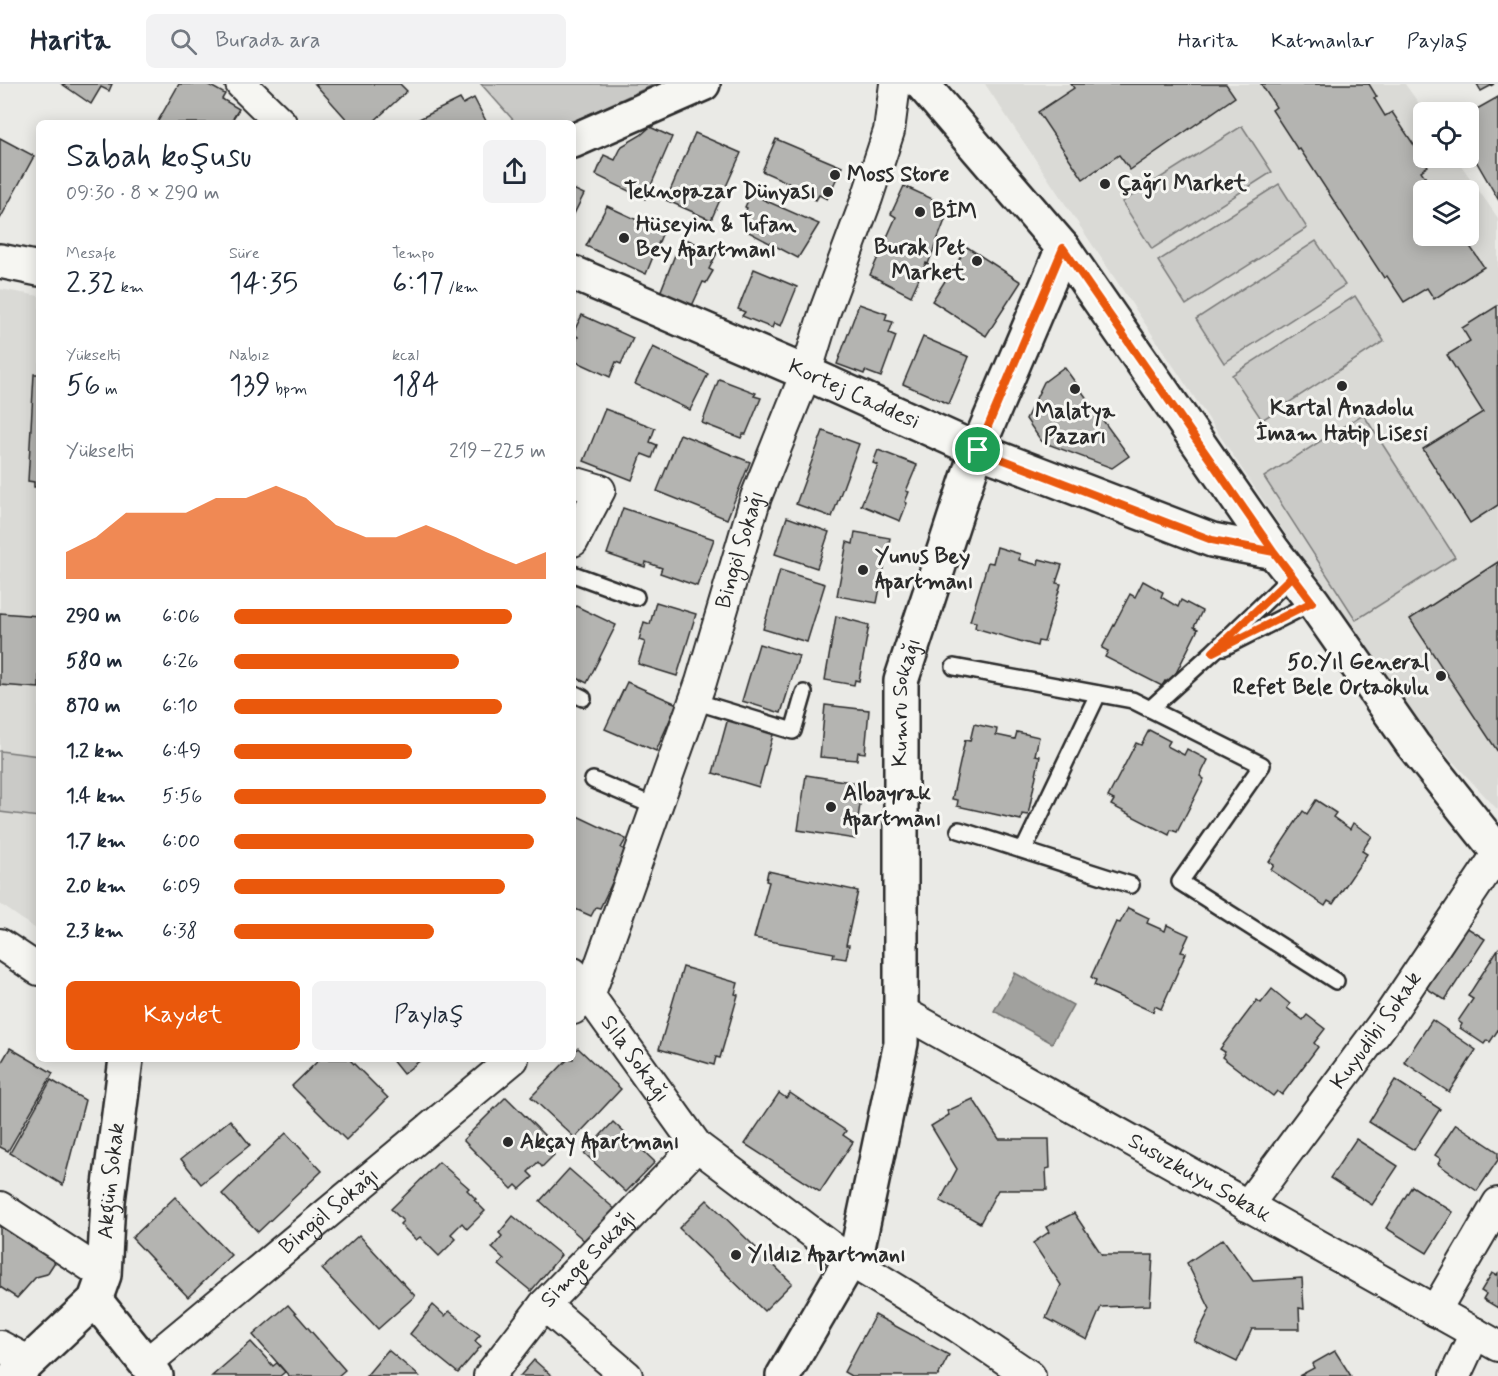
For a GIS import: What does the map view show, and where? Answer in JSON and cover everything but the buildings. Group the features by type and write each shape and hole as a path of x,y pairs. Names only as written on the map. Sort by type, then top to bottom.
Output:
{"street":[{"path":"241,84 278,120"},
{"path":"576,140 703,84"},
{"name":"Bingöl Sokağı","path":"578,993 656,807 694,701 756,497 806,373 889,131 895,84"},
{"path":"922,84 1063,248 1283,564 1413,745 1498,852"},
{"name":"Kumru Sokağı","path":"783,1376 858,1247 901,1043 901,681 978,450 1063,248"},
{"path":"0,261 36,268"},
{"name":"Kortej Caddesi","path":"576,274 978,450 1212,540 1283,564"},
{"path":"576,483 600,490 576,535"},
{"name":"Kuyudibi Sokak","path":"1247,1206 1390,1014 1498,852"},
{"path":"0,944 36,968"},
{"name":"Sıla Sokağı","path":"578,993 697,1146 850,1261 958,1327 1030,1376"},
{"name":"Susuzkuyu Sokak","path":"901,1011 1487,1339"},
{"name":"Akgün Sokak","path":"99,1287 126,1062"},
{"name":"Bingöl Sokağı","path":"151,1370 510,1062"},
{"name":"Simge Sokağı","path":"489,1376 544,1305 697,1146"},
{"path":"1435,1311 1498,1203"},
{"path":"0,1207 99,1287 151,1370"},
{"path":"14,1361 99,1287"},
{"path":"544,1305 627,1376"},
{"path":"1455,1376 1487,1339"}],"lane":[{"path":"1150,709 1213,652 1283,564"},
{"path":"576,575 636,597"},
{"path":"1213,652 1312,602"},
{"path":"954,668 1132,700 1262,765 1180,882 1336,981"},
{"path":"694,701 793,731 804,693"},
{"path":"1024,849 1098,694"},
{"path":"593,780 656,807"},
{"path":"959,830 1131,885"}],"shaded area":[{"path":"481,84 655,84 576,120 513,120"},
{"name":"Kartal Anadolu İmam Hatip Lisesi","path":"985,84 1405,84 1418,102 1413,102 1413,168 1463,168 1471,180 1413,180 1413,246 1479,246 1479,191 1498,218 1498,810 1417,723 1349,629"},
{"path":"1242,126 1272,172 1152,249 1122,202"},
{"path":"1279,184 1307,228 1186,305 1158,261"},
{"path":"1316,241 1345,285 1224,363 1196,319"},
{"path":"0,289 36,295 36,929 0,904"},
{"path":"1355,296 1384,341 1262,420 1232,375"},
{"path":"1363,414 1455,557 1356,620 1264,477"},
{"path":"0,751 36,756 36,817 0,812"},
{"path":"1015,973 1073,1005 1052,1043 994,1011"}],"place":[{"name":"Moss Store","path":"835,175"},
{"name":"Çağrı Market","path":"1105,184"},
{"name":"Teknopazar Dünyası","path":"828,192"},
{"name":"BİM","path":"920,212"},
{"name":"Hüseyin & Tufan Bey Apartmanı","path":"624,238"},
{"name":"Burak Pet Market","path":"977,261"},
{"name":"Kartal Anadolu İmam Hatip Lisesi","path":"1342,386"},
{"name":"Malatya Pazarı","path":"1075,389"},
{"name":"Yunus Bey Apartmanı","path":"863,570"},
{"name":"50.Yıl General Refet Bele Ortaokulu","path":"1441,676"},
{"name":"Albayrak Apartmanı","path":"831,807"},
{"name":"Akçay Apartmanı","path":"508,1142"},
{"name":"Yıldız Apartmanı","path":"736,1255"}],"route":[{"path":"978,450 1063,248 1274,552 1312,602 1213,652 1292,576 1274,552 1212,540 978,450"}]}
